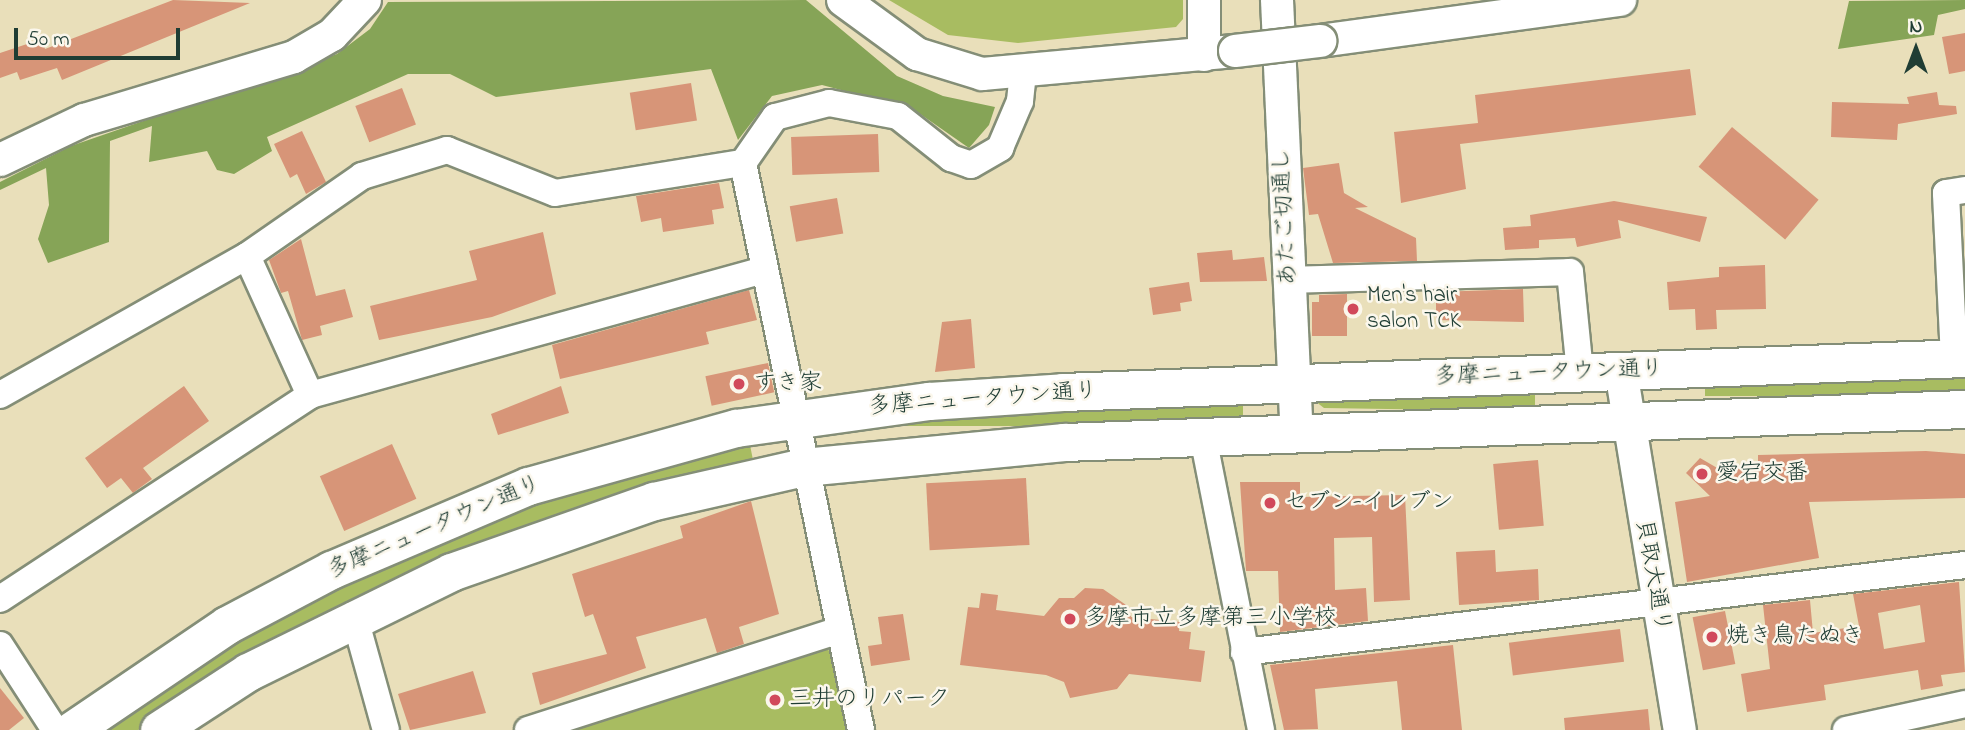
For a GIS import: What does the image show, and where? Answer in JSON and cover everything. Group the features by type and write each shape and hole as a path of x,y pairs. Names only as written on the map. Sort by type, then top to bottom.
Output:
{"main road":[{"name":"多摩ニュータウン通り","path":"72,730 227,625 438,522 636,454 794,417 929,401 1959,358"},
{"name":"多摩ニュータウン通り","path":"159,730 354,615 549,533 804,467 960,449 1297,433 1965,409"}],"street":[{"path":"0,160 84,120 294,57 332,35 365,0"},
{"path":"843,0 885,35 949,69 1023,74 1320,41 1620,0"},
{"path":"1204,0 1204,55"},
{"name":"あたご切通し","path":"1278,0 1297,433"},
{"path":"861,730 804,467 743,163 775,117 829,103 898,116 951,158 980,163 1000,148 1020,101 1023,74"},
{"path":"0,395 247,256 362,176 447,150 555,193 743,163"},
{"path":"1959,358 1946,193 1965,190"},
{"path":"247,256 310,395"},
{"path":"0,599 310,395 764,270"},
{"path":"1290,280 1570,272 1580,373"},
{"name":"貝取大通り","path":"1621,371 1656,606 1680,730"},
{"path":"1203,437 1261,730"},
{"path":"1244,652 1656,606 1965,565"},
{"path":"354,615 386,730"},
{"path":"528,730 839,629"},
{"path":"0,645 55,730"},
{"path":"1846,730 1965,704"}],"green space":[{"path":"806,0 897,76 943,96 995,107 989,125 969,148 913,109 822,85 772,96 738,140 711,69 496,97 450,74 408,74 267,137 272,151 234,174 217,170 207,151 149,162 152,126 110,141 109,242 48,263 38,239 49,205 46,168 0,190 0,182 71,146 337,54 370,29 388,2"},
{"path":"889,0 1183,0 1183,19 1176,27 1018,43 948,35"},
{"path":"1965,0 1965,9 1938,15 1934,35 1838,49 1849,1"},
{"path":"1705,368 1965,368 1965,396 1705,396"},
{"path":"1535,395 1535,411 1324,408 1315,401"},
{"path":"849,399 1243,399 1243,426 849,426"},
{"path":"749,440 754,465 652,490 163,713 138,730 94,730 153,688 337,580 533,499"},
{"name":"三井のリパーク","path":"816,643 835,654 852,730 552,730"}],"building":[{"path":"173,0 250,3 62,80 57,68 20,80 17,72 0,78 0,53 42,39 45,49"},
{"path":"1965,33 1965,71 1949,74 1942,37"},
{"path":"1690,69 1696,115 1460,144 1466,189 1401,203 1394,132 1478,123 1475,95"},
{"path":"691,83 697,121 636,130 630,93"},
{"path":"402,88 416,124 369,142 355,106"},
{"path":"1937,92 1939,105 1956,106 1957,114 1898,124 1897,140 1831,137 1832,102 1909,104 1907,97"},
{"path":"1732,127 1819,200 1785,239 1699,167"},
{"path":"302,131 326,182 306,194 297,174 290,178 274,144"},
{"path":"878,134 879,172 792,175 791,137"},
{"path":"1339,163 1344,193 1368,207 1355,208 1416,238 1417,261 1333,263 1318,214 1309,215 1303,168"},
{"path":"719,183 724,208 712,210 714,224 663,232 661,218 641,222 636,196"},
{"path":"837,198 843,233 796,242 790,206"},
{"path":"1614,201 1707,217 1700,242 1618,220 1621,238 1577,247 1575,238 1539,240 1539,248 1505,250 1503,228 1531,226 1530,215"},
{"path":"543,232 556,294 492,317 379,340 370,306 477,280 469,251"},
{"path":"301,239 316,296 345,289 353,317 320,326 322,335 302,340 288,291 281,293 269,260"},
{"path":"1232,250 1233,260 1264,257 1267,281 1200,282 1197,253"},
{"path":"1765,265 1766,309 1716,310 1717,329 1696,330 1695,309 1669,310 1667,282 1719,277 1719,267"},
{"path":"1189,282 1192,301 1180,303 1181,311 1153,315 1149,288"},
{"path":"1523,289 1524,322 1436,320 1436,292"},
{"path":"749,290 757,320 706,332 709,344 560,379 552,345"},
{"path":"1347,294 1347,336 1312,336 1312,302 1319,302 1319,295"},
{"path":"971,319 975,368 935,372 942,322"},
{"name":"すき家","path":"768,363 774,392 712,406 705,376"},
{"path":"184,386 209,421 143,468 152,479 133,493 121,478 107,488 85,458"},
{"path":"561,386 569,413 498,435 491,414"},
{"path":"392,444 416,499 344,531 320,476"},
{"path":"1926,451 1965,454 1965,498 1809,502 1819,558 1687,582 1675,502 1710,496 1686,473 1700,458 1719,469 1758,468 1758,455"},
{"path":"1538,460 1544,526 1499,530 1493,464"},
{"path":"1026,478 1030,545 930,550 926,483"},
{"path":"1240,482 1300,482 1300,497 1405,495 1410,600 1374,602 1372,537 1334,538 1335,590 1366,588 1368,621 1280,632 1278,571 1246,571"},
{"path":"751,501 779,614 739,627 744,644 717,653 706,618 636,637 646,668 540,705 532,673 607,654 593,614 585,617 572,574 683,538 680,526"},
{"path":"1495,550 1496,572 1538,569 1539,600 1459,605 1456,552"},
{"path":"1959,582 1965,672 1941,675 1943,686 1921,690 1918,670 1824,685 1826,700 1747,712 1741,674 1770,669 1763,605 1810,600 1813,633 1859,626 1853,594","holes":["1920,605 1925,642 1884,649 1878,613"]},
{"path":"1085,588 1103,589 1129,607 1131,617 1180,622 1179,631 1191,632 1189,649 1205,651 1201,682 1129,674 1117,689 1070,698 1064,682 1046,675 960,665 968,607 979,608 981,593 998,595 996,610 1044,616 1059,598 1074,598"},
{"path":"1725,611 1735,664 1703,670 1693,617"},
{"path":"903,614 910,660 871,666 868,646 882,644 878,617"},
{"path":"1620,629 1624,662 1513,675 1509,643"},
{"path":"1453,645 1462,730 1402,730 1397,681 1315,689 1318,729 1284,730 1270,665"},
{"path":"473,671 486,713 410,730 398,694"},
{"path":"0,688 24,718 9,730 0,730"},
{"path":"1648,709 1650,730 1565,730 1564,718"}],"place":[{"name":"Men's hair salon TCK","path":"1353,309"},
{"name":"すき家","path":"739,384"},
{"name":"愛宕交番","path":"1702,474"},
{"name":"セブン-イレブン","path":"1270,503"},
{"name":"多摩市立多摩第三小学校","path":"1070,619"},
{"name":"焼き鳥たぬき","path":"1712,637"},
{"name":"三井のリパーク","path":"775,700"}]}
